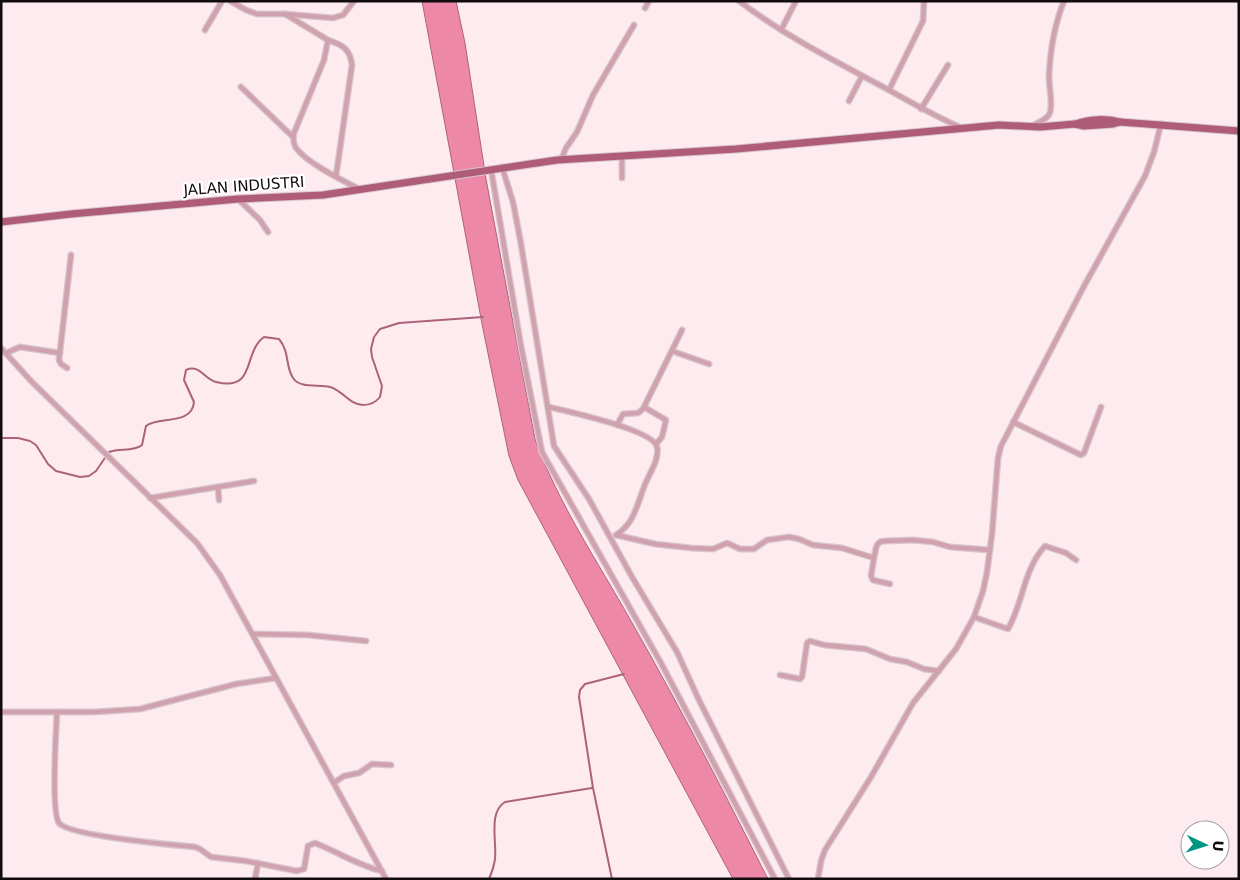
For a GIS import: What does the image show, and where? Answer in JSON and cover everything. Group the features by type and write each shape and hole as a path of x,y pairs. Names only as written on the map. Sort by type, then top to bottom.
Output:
{"main road":[{"name":"JALAN INDUSTRI","path":"1,222 238,199 361,190 502,167 561,160 728,150 999,125 1030,127 1115,122 1239,131"}],"street":[{"path":"205,30 222,1"},
{"path":"230,1 257,14 337,18 346,12 354,1"},
{"path":"644,8 650,1"},
{"path":"739,1 781,30 862,76 921,109 964,128"},
{"path":"781,30 796,1"},
{"path":"889,90 923,21 924,1"},
{"path":"1030,127 1047,117 1051,111 1050,58 1054,33 1064,1"},
{"path":"285,14 328,40 346,48 351,58 352,65 336,176"},
{"path":"561,160 566,148 577,132 593,95 634,25"},
{"path":"328,40 324,60 293,137 294,145 301,153 361,190"},
{"path":"921,109 948,64"},
{"path":"849,101 862,76"},
{"path":"241,87 293,137"},
{"path":"818,879 825,850 871,777 914,703 959,645 974,617 983,592 990,550 999,451 1083,288 1145,176 1154,152 1161,124"},
{"path":"622,156 622,178"},
{"path":"502,167 514,210 549,407 554,446 589,499 632,577 677,652 699,700 790,879"},
{"path":"489,170 542,452 666,672 775,879"},
{"path":"238,199 260,220 268,232"},
{"path":"66,368 60,362 60,353 71,255"},
{"path":"617,425 623,414 638,413 644,407 682,330"},
{"path":"6,353 20,347 60,353"},
{"path":"1,348 32,382 203,550 220,575 253,634 386,879"},
{"path":"672,351 709,364"},
{"path":"549,407 617,425 650,438 656,444 657,454 634,514 624,529 616,535"},
{"path":"644,407 666,420 662,437 656,444"},
{"path":"1013,422 1081,455 1084,453 1101,407"},
{"path":"150,498 254,481"},
{"path":"218,487 219,500"},
{"path":"610,536 616,535 663,545 713,549 727,543 740,549 754,549 767,540 789,537 813,545 842,548 874,558"},
{"path":"890,584 873,580 872,576 876,546 881,541 913,540 933,542 950,547 990,550"},
{"path":"974,617 1002,628 1008,628 1018,606 1030,567 1045,546 1066,553 1076,560"},
{"path":"253,634 366,641"},
{"path":"780,675 801,678 807,643 810,641 824,645 866,649 890,659 900,660 924,669 939,671"},
{"path":"1,712 102,712 140,709 236,684 276,678"},
{"path":"57,712 56,810 57,818 61,825 108,836 195,847 211,857 302,870 305,866 308,846 315,843 368,868 382,871"},
{"path":"334,782 344,776 359,773 372,764 391,765"},
{"path":"255,879 258,863"}],"shaded area":[{"path":"422,1 456,1 465,43 486,179 535,439 544,463 579,532 631,621 718,781 768,879 733,879 518,480 509,456 483,329"}],"waterway":[{"path":"1,438 18,438 30,441 36,445 48,464 56,471 80,477 89,476 96,471 109,452 142,445 146,426 158,421 181,418 192,410 194,402 184,380 186,370 198,370 216,382 229,384 238,381 247,369 257,344 264,337 279,339 285,349 293,378 300,384 330,387 354,403 366,405 373,403 380,397 382,386 371,349 374,337 380,329 399,323 483,317"},
{"path":"612,879 593,788 579,697 580,690 585,684 624,674"},
{"path":"489,879 495,859 495,820 500,807 505,802 592,788"}]}
